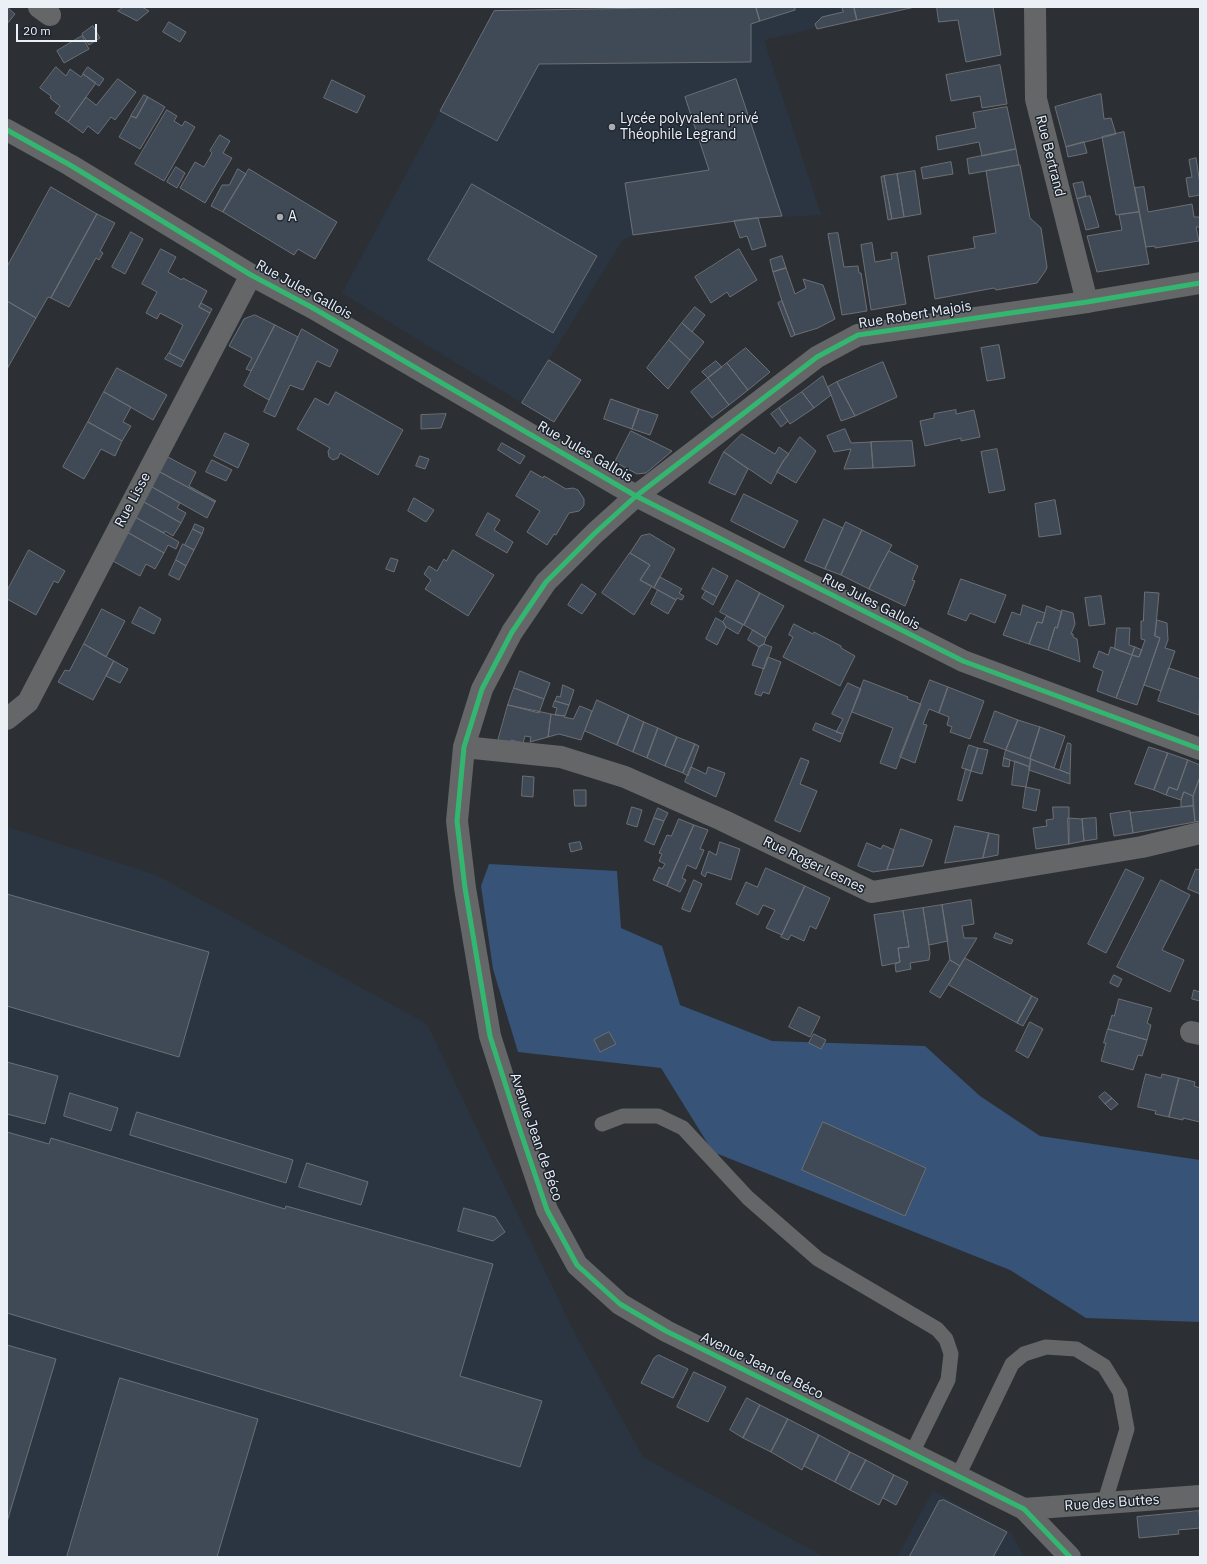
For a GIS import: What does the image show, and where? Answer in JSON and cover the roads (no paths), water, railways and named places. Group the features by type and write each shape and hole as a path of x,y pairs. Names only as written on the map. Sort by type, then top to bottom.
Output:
{"street":[{"name":"Rue Bertrand","path":"1035,7 1036,99 1087,302"},
{"name":"Rue Jules Gallois","path":"7,130 70,165 251,275 319,312 636,496 963,661 1200,749"},
{"name":"Rue Lisse","path":"7,719 28,702 251,275"},
{"name":"Rue Robert Majois","path":"636,496 817,357 858,335 1087,302 1200,283"},
{"name":"Avenue Jean de Béco","path":"636,496 546,582 512,632 482,689 464,747 457,822 465,888 490,1036 547,1210 577,1264 620,1304 666,1331 1024,1509 1070,1557"},
{"name":"Rue Roger Lesnes","path":"464,747 561,757 625,777 722,820 872,892 1142,847 1200,833"},
{"name":"Rue des Buttes","path":"1024,1509 1200,1496"}],"lane":[{"path":"602,1124 623,1116 658,1116 683,1128 748,1198 818,1259 937,1329 946,1339 951,1354 948,1380 912,1453"},
{"path":"958,1476 1012,1364 1024,1354 1046,1346 1076,1349 1104,1366 1120,1392 1127,1429 1104,1504"}],"place":[{"name":"Lycée polyvalent privé Théophile Legrand","path":"612,127"},
{"name":"A","path":"280,217"}]}
